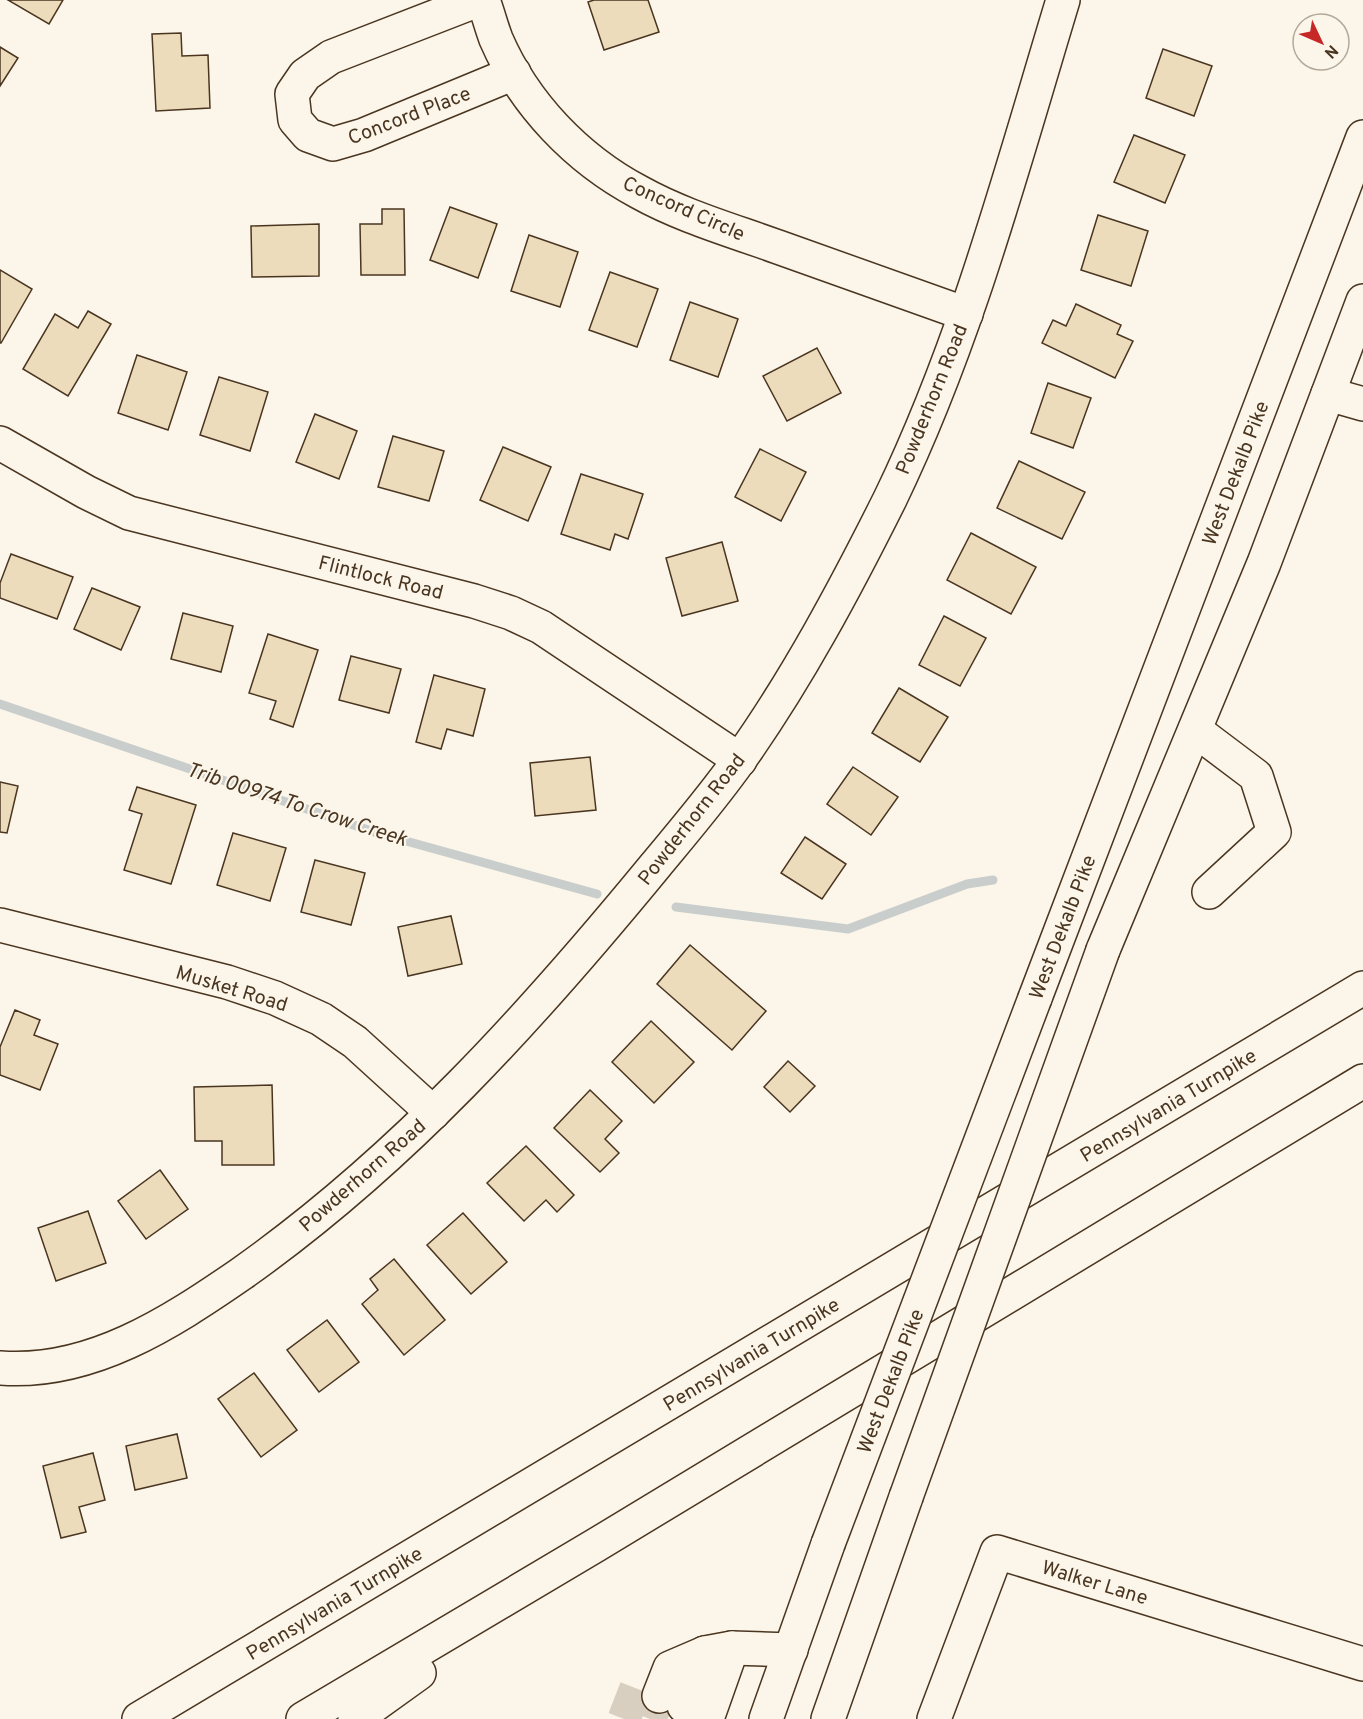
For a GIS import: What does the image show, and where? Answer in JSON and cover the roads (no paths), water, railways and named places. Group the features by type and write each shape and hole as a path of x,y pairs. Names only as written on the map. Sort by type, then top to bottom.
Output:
{"main road":[{"name":"Concord Place","path":"478,0 331,57 305,75 292,94 295,120 308,135 333,144 364,135 514,73"},
{"name":"Concord Circle","path":"483,0 496,38 514,73 541,112 569,142 604,171 640,193 694,217 966,314"},
{"name":"Powderhorn Road","path":"0,1368 49,1368 98,1354 147,1334 206,1298 268,1255 331,1205 433,1113 526,1019 619,910 740,760 823,625 891,496 944,375 966,314 1063,0"},
{"name":"West Dekalb Pike","path":"766,1719 828,1544 1363,137"},
{"path":"828,1719 1103,950 1264,563 1363,301"},
{"path":"1328,394 1363,404"},
{"name":"Flintlock Road","path":"0,443 86,492 129,513 474,601 521,618 573,646 740,760"},
{"path":"1195,730 1256,776 1274,832 1209,891"},
{"name":"Musket Road","path":"0,925 227,982 275,998 321,1019 355,1042 433,1113"},
{"name":"Pennsylvania Turnpike","path":"139,1719 1363,988"},
{"path":"303,1719 596,1545 1363,1081"},
{"path":"355,1719 596,1545"},
{"name":"Walker Lane","path":"933,1719 997,1552 1363,1664"},
{"path":"718,1650 671,1695 718,1650 791,1650"}],"waterway":[{"name":"Trib 00974 To Crow Creek","path":"0,704 377,833 597,894"},
{"name":"Trib 00974 To Crow Creek","path":"676,907 848,929 967,884 993,880"}],"tunnel":[{"path":"624,1719 636,1688"},
{"path":"650,1719 659,1696"}]}
